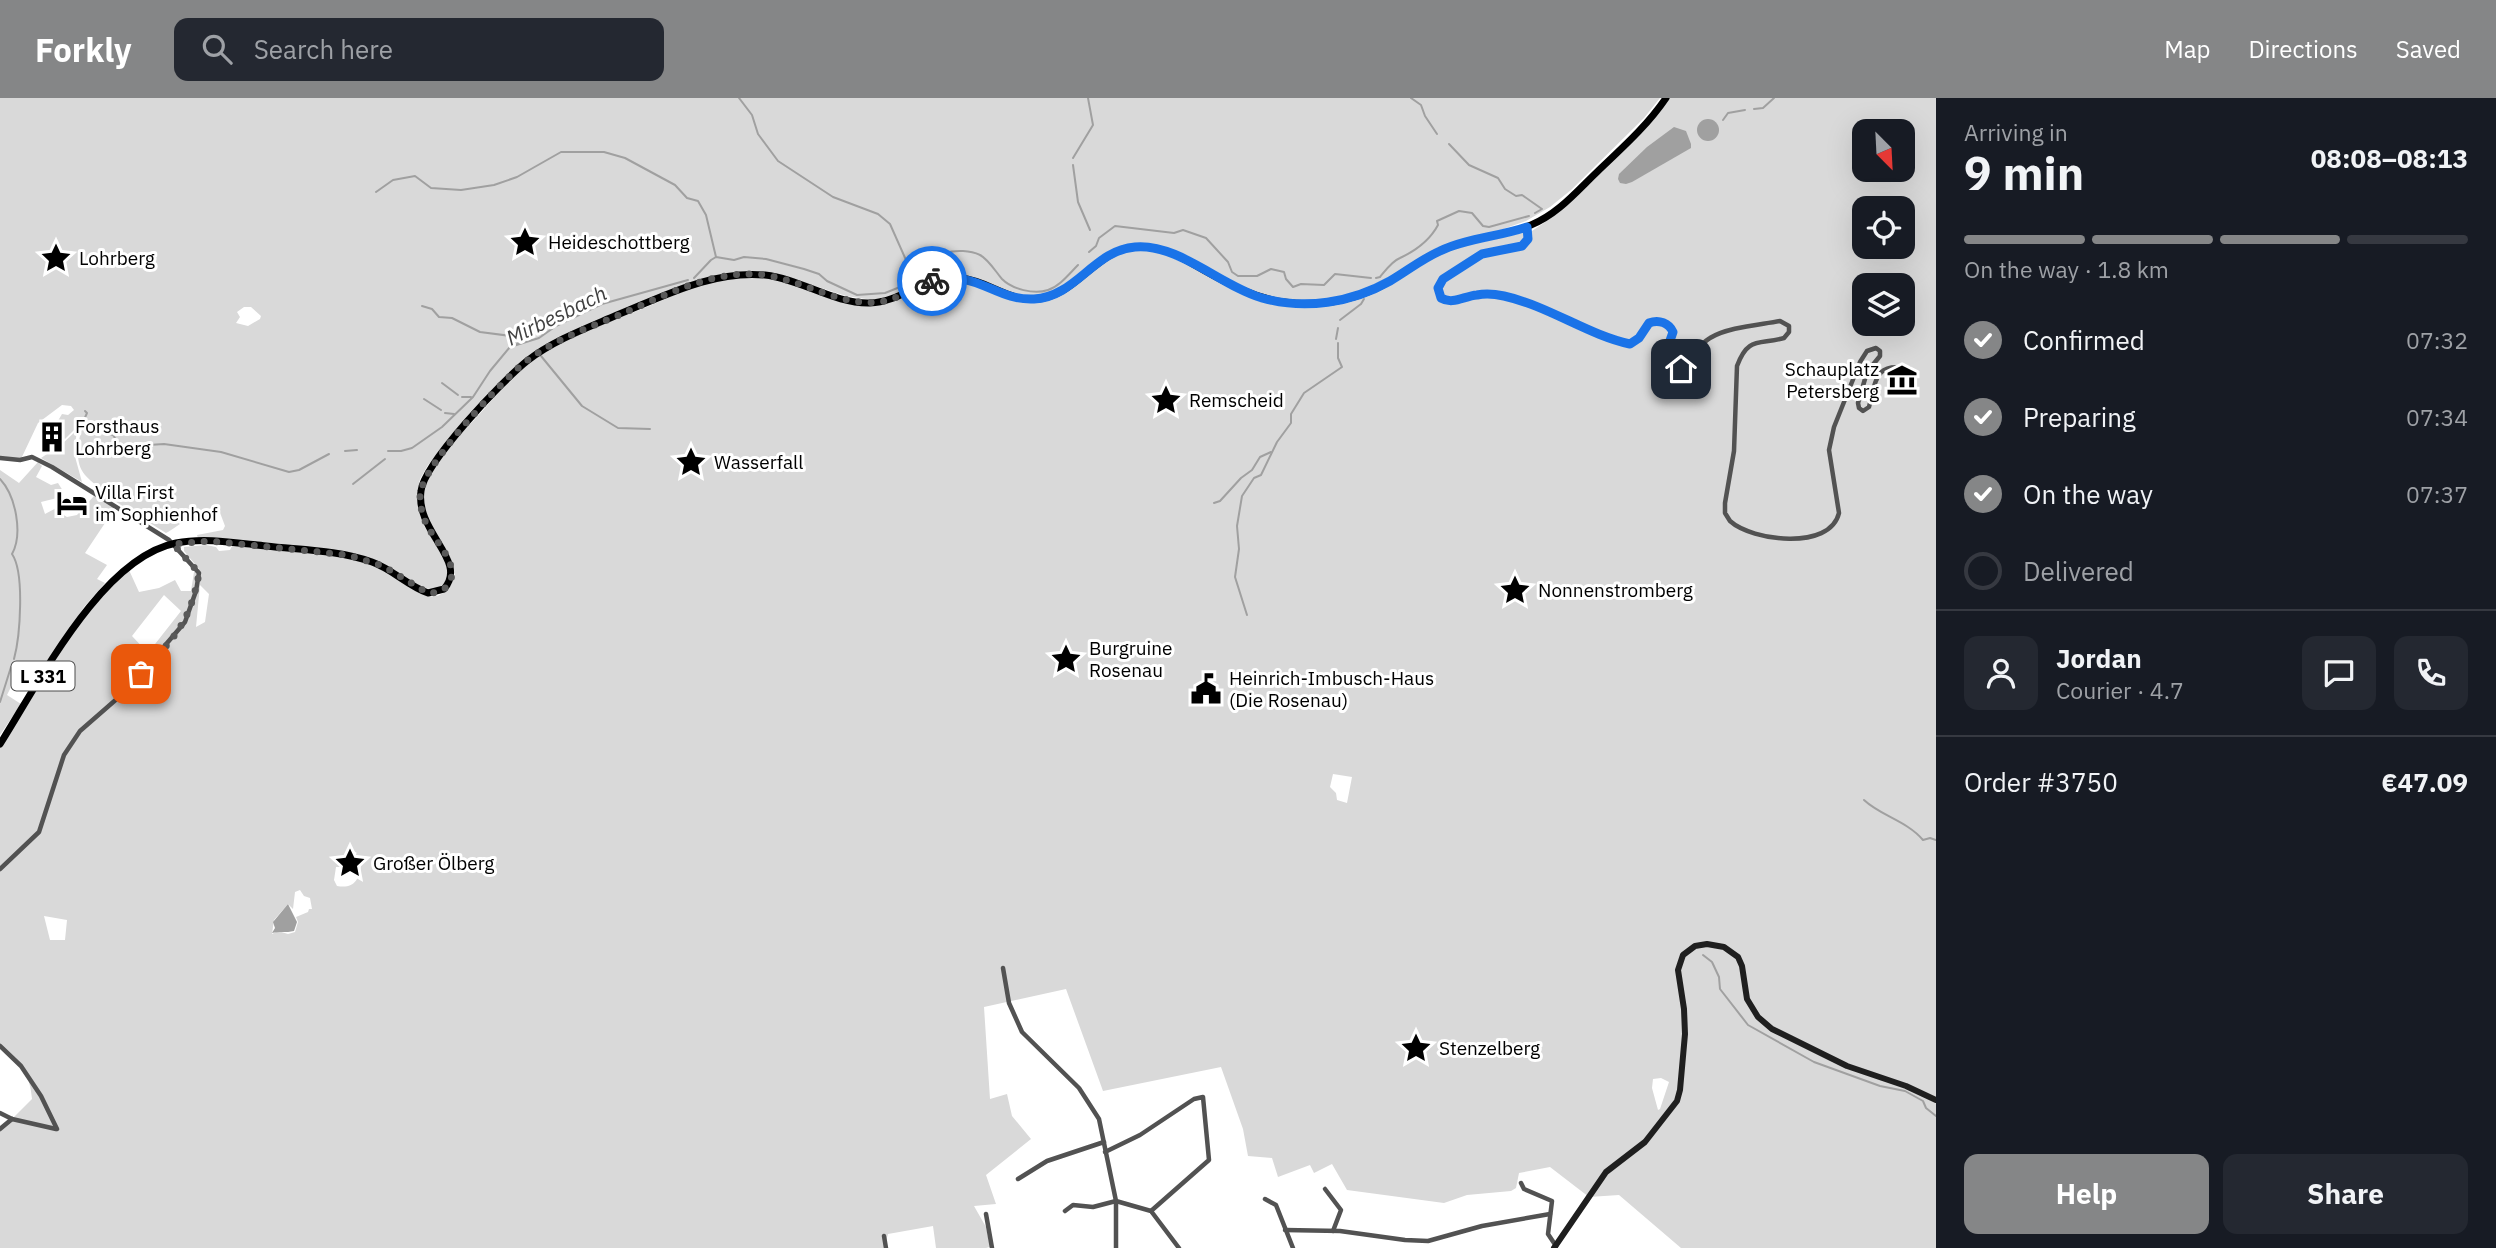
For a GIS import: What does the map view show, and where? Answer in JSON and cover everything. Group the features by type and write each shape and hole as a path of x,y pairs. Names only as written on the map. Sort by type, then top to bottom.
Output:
{"main road":[{"name":"L 331","path":"0,744 96,598 133,563 173,544 201,541 360,558 392,571 422,591 433,593 444,589 452,575 451,564 427,526 420,501 424,478 443,451 526,361 544,349 691,285 716,278 753,274 778,277 846,300 870,303 893,299 935,280 958,278 981,283 1015,298 1037,299 1065,290 1111,254 1127,248 1145,247 1170,253 1254,295 1282,302 1312,304 1356,296 1387,283 1440,251 1527,230 1570,198 1633,137 1666,98"},
{"path":"1555,1247 1611,1167 1645,1142 1677,1101 1685,1034 1678,970 1686,952 1701,944 1724,947 1738,957 1747,999 1758,1017 1772,1029 1847,1066 1906,1086 1936,1100"}],"street":[{"path":"1527,230 1527,242 1522,246 1482,254 1443,279 1438,288 1441,298 1448,301 1475,295 1502,296 1547,310 1630,344 1639,338 1649,323 1661,322 1667,324 1673,332 1664,358 1666,367 1674,372 1681,369 1701,344 1717,334 1780,321 1787,323 1790,329 1788,335 1749,345 1737,366 1734,451 1725,508 1730,521 1750,532 1767,537 1799,538 1819,532 1836,521 1839,513 1829,450 1834,427 1860,362 1870,349 1880,351 1880,356 1867,372 1858,403 1863,411 1869,407 1875,381 1881,371 1894,367 1910,369"},
{"path":"0,458 27,460 32,457 173,544 199,573 185,622 127,690 79,731 64,755 39,832 0,869"},
{"path":"1003,968 1009,1003 1025,1036 1088,1100 1099,1119 1116,1201 1116,1248"},
{"path":"0,1046 21,1066 41,1096 57,1129 12,1119 0,1113"},
{"path":"1105,1152 1140,1135 1194,1099 1203,1097 1209,1160 1151,1211"},
{"path":"0,1129 12,1119"},
{"path":"1018,1179 1047,1161 1104,1142"},
{"path":"1521,1183 1524,1189 1551,1199 1548,1234 1555,1247"},
{"path":"1325,1189 1341,1210 1333,1231"},
{"path":"1265,1199 1276,1205 1293,1248"},
{"path":"1065,1211 1073,1205 1093,1207 1116,1201 1151,1211 1179,1248"},
{"path":"986,1214 992,1248"},
{"path":"1285,1230 1333,1231 1428,1241 1482,1226 1550,1214"},
{"path":"884,1236 886,1248"}],"shaded area":[{"path":"0,98 1660,98 1644,118 1550,207 1526,221 1458,242 1357,293 1331,299 1294,301 1252,292 1207,269 1136,244 1102,255 1054,292 1026,297 1012,294 972,276 951,274 873,300 846,296 778,274 713,276 551,342 490,393 428,465 420,479 418,509 423,524 447,562 449,575 444,585 435,589 427,589 413,583 376,561 221,538 198,538 197,535 223,530 225,526 219,510 206,510 192,516 166,533 105,495 85,475 78,457 83,424 65,439 61,436 58,441 48,447 57,440 58,435 52,431 62,414 68,415 74,410 71,406 62,405 38,423 21,459 0,456","holes":["244,307 251,307 261,316 260,319 248,326 236,323 240,317 237,312"]},
{"path":"1668,98 1936,98 1936,1248 1681,1248 1619,1195 1589,1197 1550,1167 1519,1173 1516,1188 1511,1191 1467,1195 1444,1203 1347,1190 1332,1164 1314,1173 1310,1165 1278,1177 1272,1158 1248,1156 1243,1129 1221,1067 1103,1091 1066,989 984,1007 990,1099 1007,1094 1012,1116 1031,1139 986,1175 996,1204 974,1206 986,1227 990,1247 986,1248 936,1248 933,1226 888,1234 884,1248 0,1248 0,1131 32,1099 29,1082 23,1070 0,1047 0,743 88,610 129,570 139,592 159,588 175,580 181,591 191,591 194,572 199,569 184,551 184,547 206,545 216,547 219,551 230,550 233,544 304,550 356,560 379,568 428,596 438,596 449,588 455,575 453,564 426,516 423,493 432,471 448,448 514,376 547,351 590,330 709,283 736,278 766,278 792,284 842,302 868,306 892,301 938,282 950,280 973,283 1010,298 1039,302 1064,294 1117,254 1142,249 1161,252 1258,301 1288,307 1325,307 1361,298 1393,283 1433,257 1455,248 1532,231 1554,216","holes":["200,585 209,594 205,622 196,627","164,595 181,611 148,653 132,636","1333,774 1352,777 1347,803 1337,800 1336,793 1330,787","352,850 357,853 352,857 353,864 361,865 359,875 352,885 337,886 334,880 336,867 345,867 347,854","300,890 304,896 310,898 312,909 296,917 298,922 295,932 288,934 278,931 272,934 274,920 288,904 293,909 295,892","44,916 67,920 65,940 50,940","1661,1078 1669,1082 1658,1110 1652,1088 1653,1079"]},
{"path":"1708,119 1716,122 1719,130 1716,138 1708,141 1700,138 1697,130 1700,122"},
{"path":"1674,127 1686,131 1691,148 1632,182 1620,183 1619,174 1647,147"},
{"path":"77,430 74,453 82,482 41,458"},
{"path":"38,462 42,466 36,477 51,485 58,483 63,491 61,497 41,502 45,514 60,506 62,514 67,517 77,515 94,496 115,508 85,553 107,565 97,579 105,583 84,607 38,677 19,671 7,695 21,704 0,735 0,470 19,483"},
{"path":"288,904 297,922 294,931 272,933 275,928 273,922"}],"waterway":[{"path":"739,98 752,115 758,134 778,161 833,197 878,214 890,224 906,260 921,269"},
{"path":"1073,158 1093,125 1088,98"},
{"path":"1411,98 1421,105 1437,134"},
{"name":"Mirbesbach","path":"1754,109 1763,108 1774,98"},
{"name":"Mirbesbach","path":"1723,120 1728,113 1745,110"},
{"path":"1449,144 1469,165 1498,178 1505,189 1516,196 1522,195 1542,209 1535,213"},
{"path":"376,192 393,180 415,176 431,188 461,190 494,185 517,177 561,152 604,152 625,158 675,185 687,198 698,201 706,215 716,257"},
{"path":"1073,165 1078,202 1090,230"},
{"name":"Mirbesbach","path":"1376,278 1394,261 1426,240 1438,225 1437,221 1459,211 1472,213 1483,226 1489,227 1529,216"},
{"name":"Mirbesbach","path":"1089,252 1096,246 1099,238 1115,226 1174,233 1183,230 1206,238 1238,276 1257,276 1271,269 1284,272 1293,287 1301,284 1324,285 1335,274 1371,278"},
{"name":"Mirbesbach","path":"920,276 928,261 935,256 953,251 972,252 983,257 1011,286 1042,291 1056,286 1078,265"},
{"name":"Mirbesbach","path":"694,278 716,257 734,260 744,257 766,259 819,274 827,281 857,295 885,293 915,281"},
{"name":"Mirbesbach","path":"388,451 412,448 442,427 473,397 510,347 539,338 556,326 602,304 688,280"},
{"path":"1340,320 1364,299"},
{"path":"422,306 432,309 439,317 452,318 480,332 511,336 518,344"},
{"path":"1336,339 1338,328"},
{"path":"1247,615 1235,577 1239,549 1237,526 1242,496 1254,478 1261,475 1277,442 1291,423 1291,414 1304,393 1342,367 1338,358 1338,343"},
{"path":"541,356 582,406 618,428 650,429"},
{"path":"442,383 458,395"},
{"path":"462,397 471,397"},
{"path":"424,399 441,410"},
{"name":"Mirbesbach","path":"83,422 87,413 85,411"},
{"path":"445,413 454,414"},
{"name":"Mirbesbach","path":"85,423 97,431 113,435 120,446"},
{"name":"Mirbesbach","path":"133,446 164,444 221,452 289,472 299,470 329,454"},
{"name":"Mirbesbach","path":"345,451 357,450"},
{"path":"1214,503 1220,501 1252,470 1260,457 1271,452"},
{"path":"353,484 385,459"},
{"path":"0,479 14,505 17,526 12,554 19,575 20,605 14,659"},
{"path":"0,702 11,667"},
{"path":"1864,800 1917,833 1923,840 1936,840"},
{"path":"1703,955 1712,962 1719,977 1720,989 1748,1025 1814,1062 1880,1086 1905,1091 1923,1101 1926,1108 1936,1116"}],"way so far":[{"path":"141,674 185,622 196,591 199,573 173,544 210,541 348,555 383,566 428,593 444,589 452,575 451,564 427,526 421,511 420,494 424,478 434,461 502,384 526,361 553,344 691,285 728,275 778,277 862,303 893,299 932,281"}],"place":[{"name":"Heideschottberg","path":"525,242"},
{"name":"Lohrberg","path":"56,258"},
{"name":"Schauplatz Petersberg","path":"1902,380"},
{"name":"Remscheid","path":"1166,400"},
{"name":"Forsthaus Lohrberg","path":"52,437"},
{"name":"Wasserfall","path":"691,462"},
{"name":"Villa First im Sophienhof","path":"72,503"},
{"name":"Nonnenstromberg","path":"1515,590"},
{"name":"Burgruine Rosenau","path":"1066,659"},
{"name":"Heinrich-Imbusch-Haus (Die Rosenau)","path":"1206,689"},
{"name":"Großer Ölberg","path":"350,863"},
{"name":"Stenzelberg","path":"1416,1048"}],"route":[{"path":"932,281 951,277 966,278 1015,298 1037,299 1065,290 1111,254 1127,248 1154,247 1247,293 1275,301 1312,304 1345,299 1377,288 1450,246 1527,227 1528,239 1525,245 1482,254 1443,279 1438,288 1441,298 1453,301 1484,294 1502,296 1547,310 1630,344 1639,338 1649,323 1661,322 1667,324 1673,332 1664,358 1666,367 1674,372 1681,369"}]}
